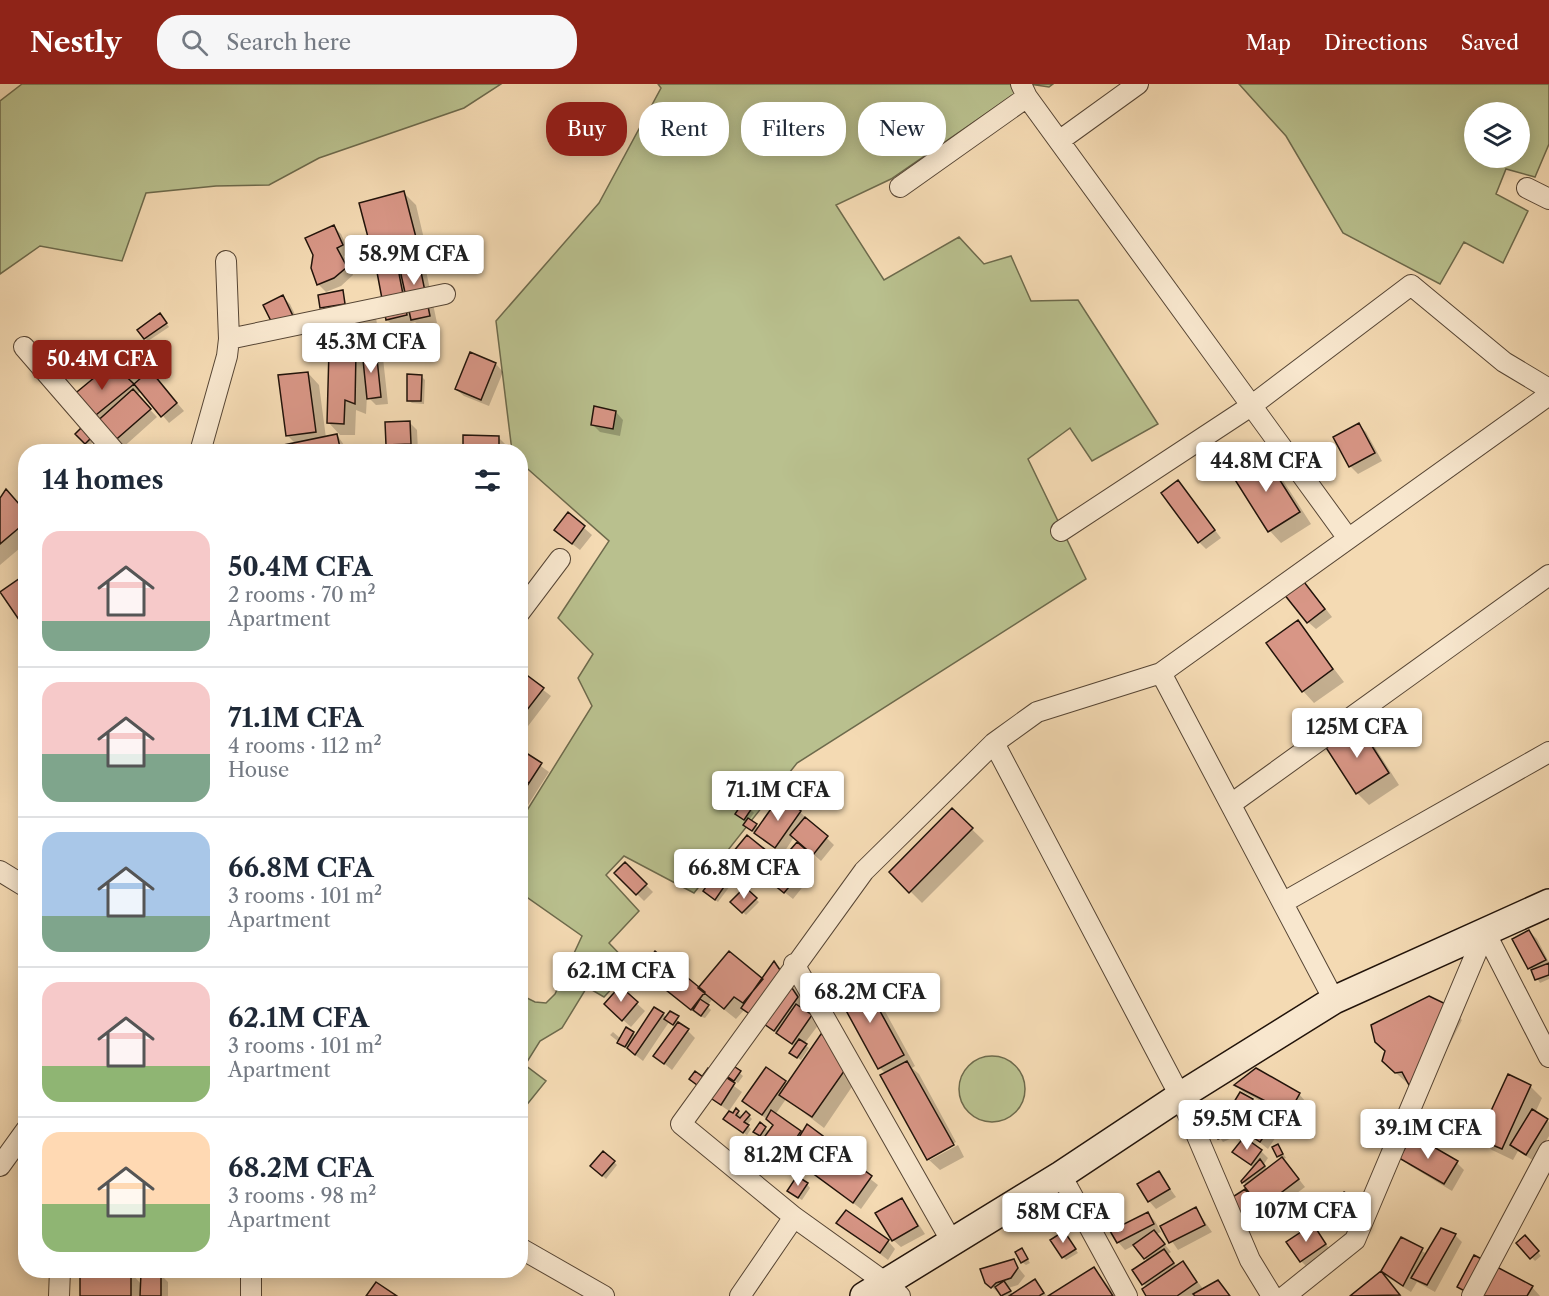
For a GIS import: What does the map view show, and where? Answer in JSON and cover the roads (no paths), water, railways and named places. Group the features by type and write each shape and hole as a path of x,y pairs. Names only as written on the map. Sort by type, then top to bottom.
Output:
{"street":[{"path":"1059,141 1138,84"},
{"path":"900,187 1024,90 1347,537"},
{"path":"1527,188 1549,199"},
{"path":"202,444 229,339 226,261"},
{"path":"1060,531 1251,406 1411,285 1504,362 1549,389"},
{"path":"229,339 445,294"},
{"path":"24,348 108,444"},
{"path":"1549,395 1347,537 1161,673 1037,712 994,743 864,871 794,964 681,1124 884,1292 952,1242 1334,1000 1549,903"},
{"path":"528,601 560,559"},
{"path":"1231,804 1549,575"},
{"path":"1161,673 1334,1000"},
{"path":"994,743 1180,1096 1250,1260 1272,1296"},
{"path":"1284,902 1549,752"},
{"path":"0,872 18,882"},
{"path":"1485,932 1549,1057"},
{"path":"1285,1296 1355,1240 1485,932"},
{"path":"794,964 952,1242"},
{"path":"0,1166 18,1141"},
{"path":"1472,1296 1549,1151"},
{"path":"1061,1175 1127,1296"},
{"path":"740,1296 794,1217"},
{"path":"528,1253 604,1296"},
{"path":"59,1296 60,1278"}]}
